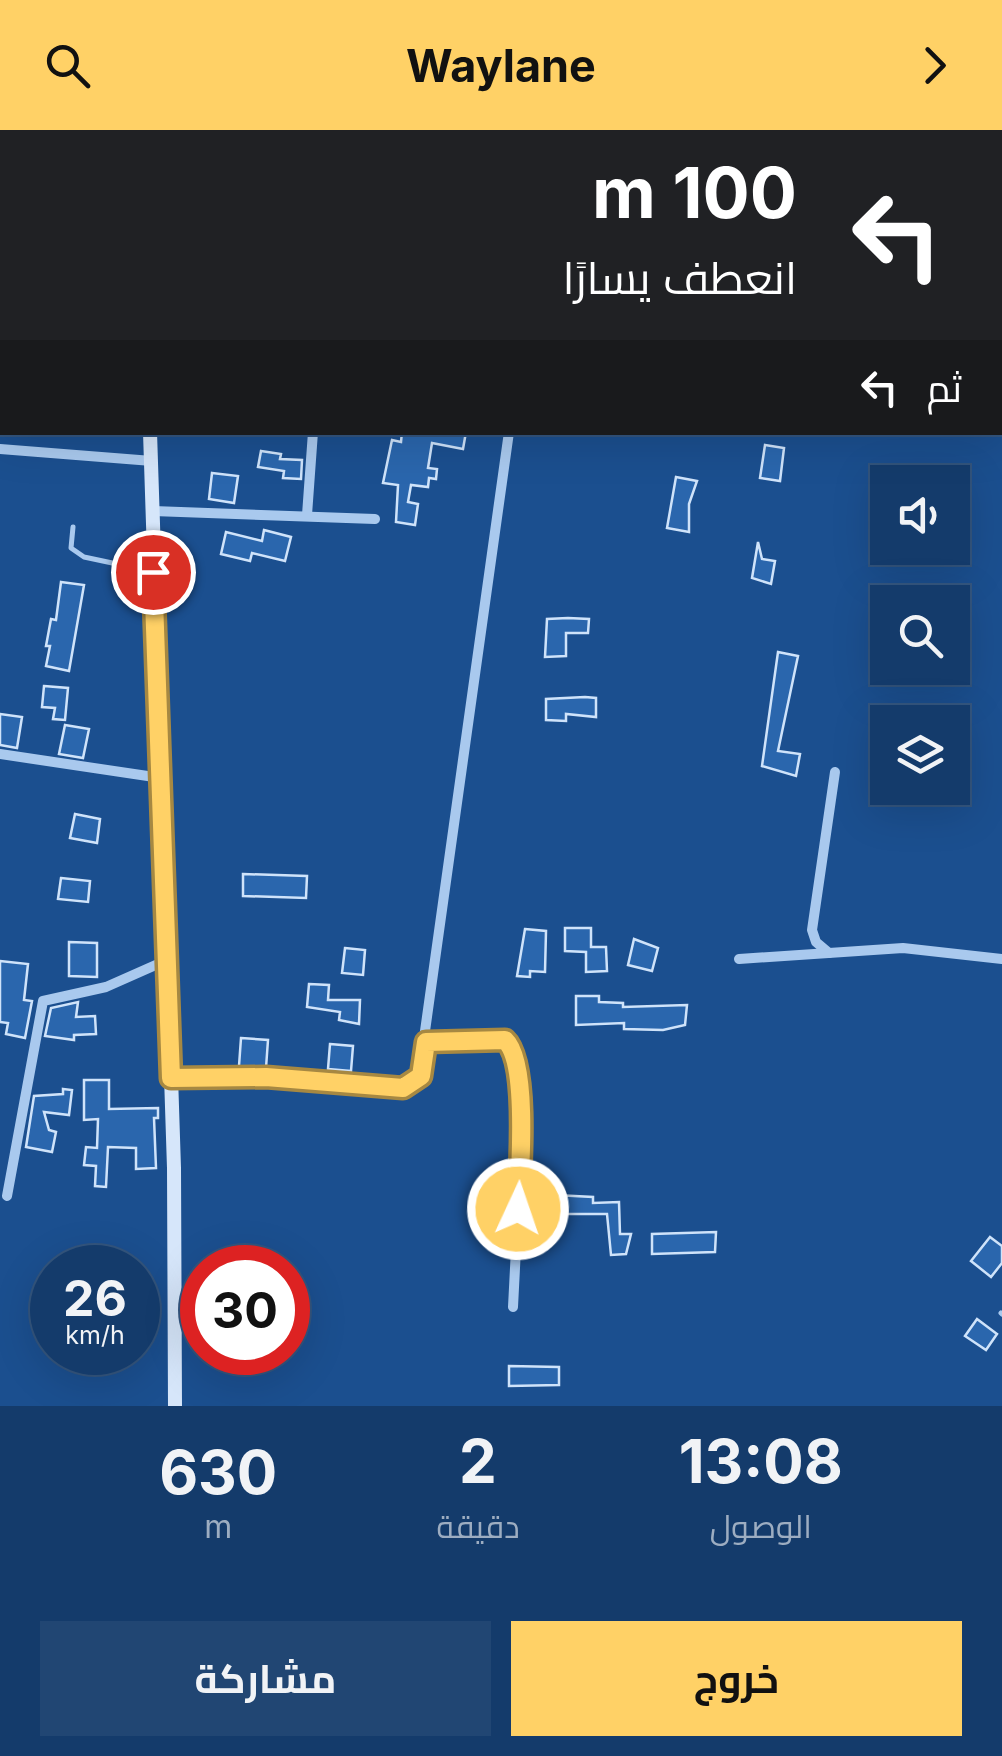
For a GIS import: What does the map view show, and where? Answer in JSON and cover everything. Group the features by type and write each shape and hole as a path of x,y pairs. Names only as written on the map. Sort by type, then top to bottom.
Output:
{"street":[{"path":"150,435 171,1078 175,1406"},
{"path":"307,515 314,435"},
{"path":"171,1078 266,1077 403,1088 421,1076 509,435"},
{"path":"0,449 152,461"},
{"path":"153,511 376,519"},
{"path":"0,754 161,778"},
{"path":"829,954 816,942 812,930 835,772"},
{"path":"740,959 902,948 1002,959"},
{"path":"7,1196 43,1001 106,987 167,960"},
{"path":"426,1042 498,1038 514,1053 521,1151 513,1308"}],"lane":[{"path":"74,527 71,548 84,557 153,572"}],"building":[{"path":"402,435 465,435 463,449 432,443 428,468 437,469 436,479 429,478 428,487 411,485 408,502 418,504 415,525 396,522 398,485 383,483 392,440 401,442"},
{"path":"765,445 784,448 780,481 760,478"},
{"path":"261,451 281,454 280,459 302,460 301,479 283,478 284,471 258,467"},
{"path":"212,473 238,476 234,503 209,499"},
{"path":"676,477 697,481 689,504 689,532 667,528"},
{"path":"264,530 291,537 285,561 252,553 250,561 221,554 226,532 262,541"},
{"path":"758,542 762,559 775,561 771,584 752,578"},
{"path":"61,582 84,585 69,671 46,666 50,646 46,646 51,619 56,620"},
{"path":"547,619 589,619 588,633 566,633 566,656 545,657"},
{"path":"778,652 798,656 778,751 800,754 796,776 762,766"},
{"path":"44,686 68,688 65,720 53,719 55,708 42,707"},
{"path":"596,698 596,717 566,714 566,721 546,720 546,699"},
{"path":"0,714 22,717 17,748 0,745"},
{"path":"65,725 89,729 83,758 59,754"},
{"path":"75,814 100,819 97,843 70,838"},
{"path":"243,874 307,876 306,898 243,896"},
{"path":"61,878 90,881 88,902 58,899"},
{"path":"565,928 591,928 591,947 606,947 607,971 586,972 586,952 565,951"},
{"path":"525,929 546,931 545,972 530,971 530,977 517,976"},
{"path":"634,939 658,948 652,971 628,965"},
{"path":"69,942 97,943 97,977 69,976"},
{"path":"345,948 365,950 363,975 342,973"},
{"path":"0,961 28,964 24,1000 32,1001 25,1038 6,1034 8,1023 0,1022"},
{"path":"309,984 329,985 328,1000 360,1000 359,1024 339,1020 340,1012 307,1007"},
{"path":"576,996 599,996 599,1002 623,1003 623,1007 687,1005 685,1025 663,1030 624,1029 624,1023 576,1025"},
{"path":"78,1002 76,1017 95,1016 96,1034 74,1035 74,1040 45,1036 51,1008"},
{"path":"241,1038 268,1040 266,1068 239,1066"},
{"path":"330,1044 353,1046 351,1071 328,1069"},
{"path":"84,1080 109,1080 109,1109 158,1108 158,1118 154,1118 156,1168 136,1169 136,1148 108,1147 106,1187 95,1186 96,1166 84,1165 86,1147 97,1148 98,1119 84,1120"},
{"path":"63,1089 72,1090 69,1115 44,1112 49,1130 56,1132 52,1152 26,1147 34,1096 63,1094"},
{"path":"535,1194 593,1197 593,1203 619,1202 620,1234 631,1234 626,1254 611,1255 607,1214 549,1217 547,1249 528,1249"},
{"path":"716,1232 715,1252 652,1254 652,1234"},
{"path":"990,1237 1002,1246 1002,1263 991,1277 971,1261"},
{"path":"977,1319 997,1334 986,1350 965,1336"},
{"path":"509,1366 559,1367 559,1385 509,1386"}],"route":[{"path":"153,572 171,1078 244,1076 403,1088 415,1084 421,1076 426,1042 505,1040 514,1053 519,1103 518,1209"}]}
